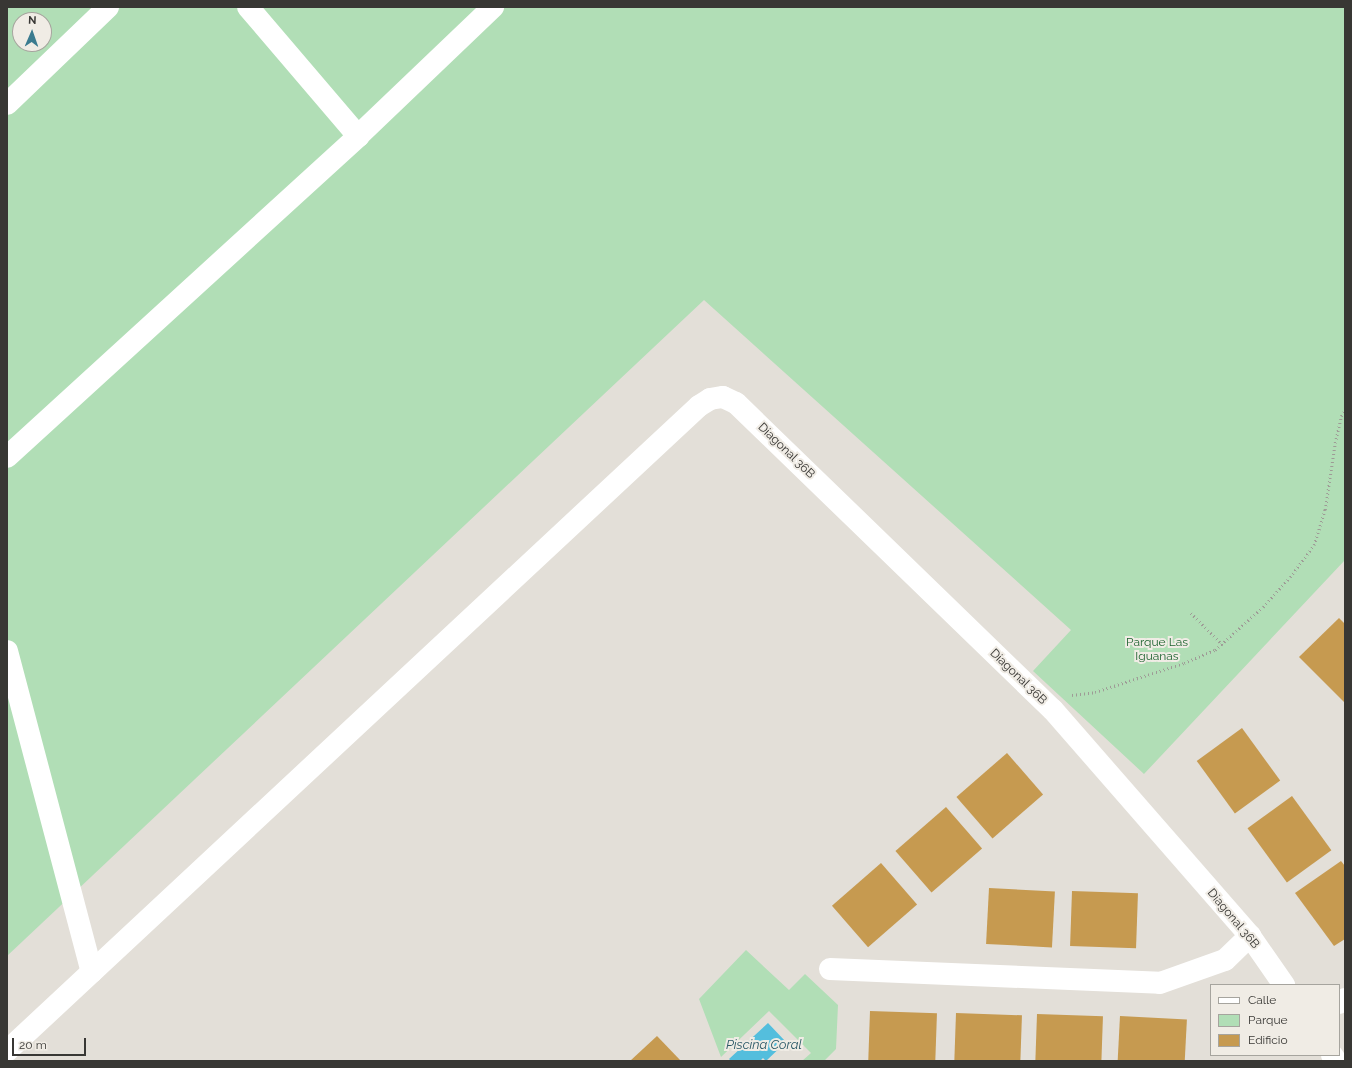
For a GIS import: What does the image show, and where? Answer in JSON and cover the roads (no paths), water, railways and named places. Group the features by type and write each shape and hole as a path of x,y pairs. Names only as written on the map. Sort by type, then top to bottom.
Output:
{"street":[{"path":"7,104 108,7"},
{"path":"248,7 358,136"},
{"path":"7,457 358,136 493,7"},
{"name":"Diagonal 36B","path":"92,972 698,406 710,399 723,397 736,403 1053,710 1250,936 1283,984"},
{"path":"7,650 92,972 7,1051"},
{"path":"830,970 1160,983 1225,960 1250,936"}],"water":[{"name":"Piscina Coral","path":"768,1023 786,1042 766,1061 763,1058 760,1061 731,1061 729,1059"}],"park label":[{"name":"Parque Las Iguanas","path":"1157,650"}]}
